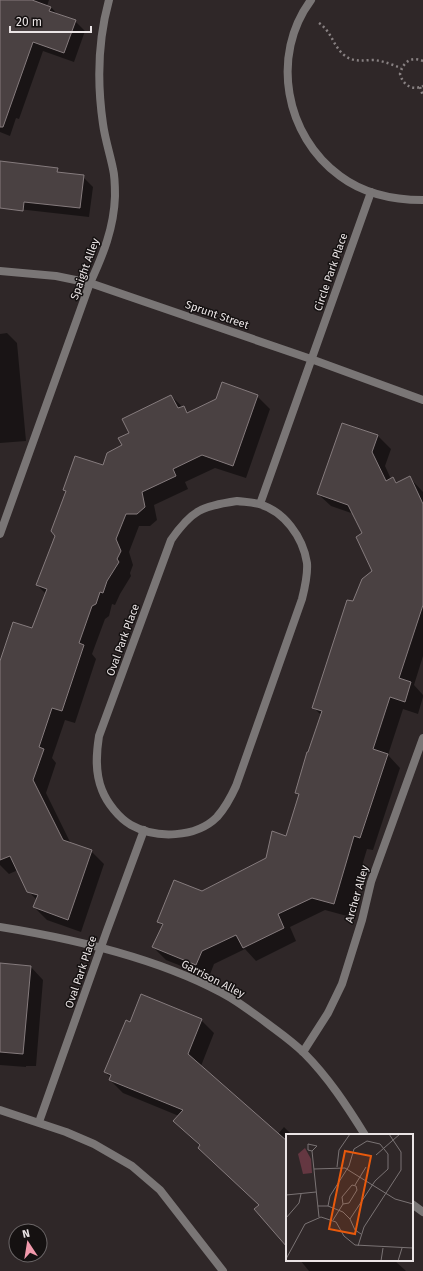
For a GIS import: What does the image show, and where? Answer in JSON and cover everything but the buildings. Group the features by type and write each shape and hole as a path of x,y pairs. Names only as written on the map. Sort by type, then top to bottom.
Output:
{"street":[{"name":"Spaight Alley","path":"0,534 90,283 105,250 112,222 114,196 113,170 103,125 100,92 100,54 105,15 109,0"},
{"path":"310,0 299,19 292,36 288,53 287,71 291,105 302,132 314,152 340,176 355,185 371,192 399,199 423,200"},
{"name":"Circle Park Place","path":"311,359 371,192"},
{"name":"Sprunt Street","path":"0,271 56,276 90,283 311,359 423,400"},
{"path":"260,504 311,359"},
{"name":"Oval Park Place","path":"238,501 260,504 280,515 294,530 302,544 307,563 307,579 302,599 267,699 236,786 226,805 216,818 201,828 184,833 165,834 144,830 130,824 119,815 109,803 102,791 97,774 96,754 99,736 171,540 180,527 194,513 214,504 238,501"},
{"name":"Archer Alley","path":"303,1052 328,1013 342,984 362,920 371,882 423,738"},
{"name":"Oval Park Place","path":"39,1122 144,830"},
{"name":"Garrison Alley","path":"0,927 38,933 101,948 161,966 231,998 255,1014 303,1052 328,1081 365,1134"},
{"path":"0,1110 66,1132 94,1144 132,1166 160,1190 223,1271"},
{"path":"413,1205 423,1212"}],"path":[{"path":"317,21 327,29 342,54 348,58 354,60 374,60 386,62 401,68"},
{"path":"423,61 411,59 401,68 400,74 404,84 414,88 421,86 423,96"}]}
